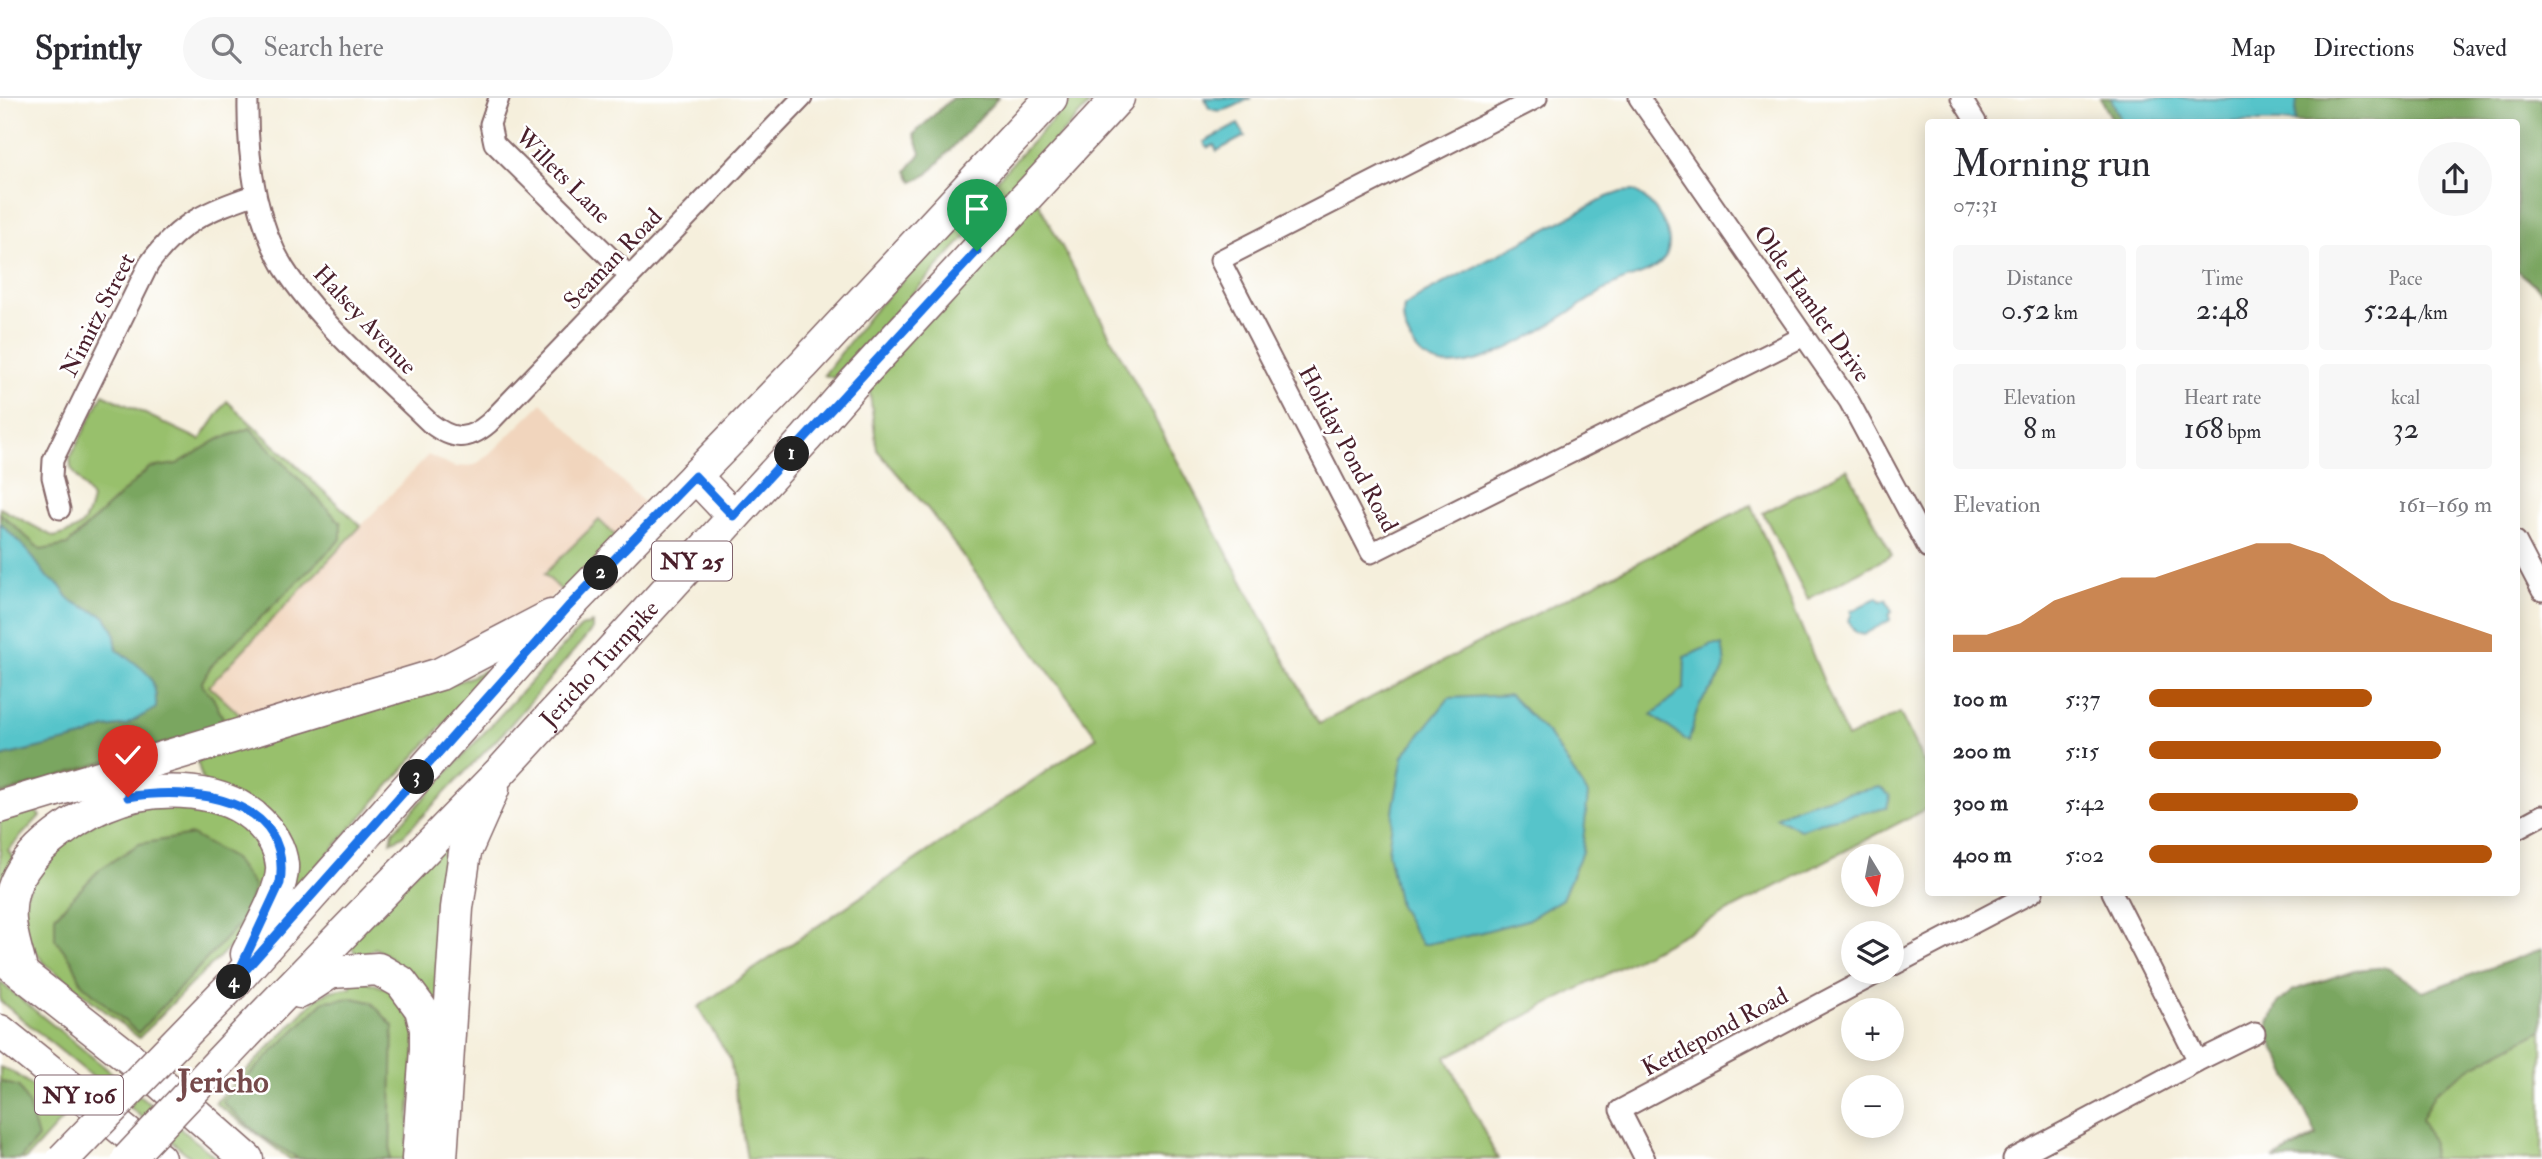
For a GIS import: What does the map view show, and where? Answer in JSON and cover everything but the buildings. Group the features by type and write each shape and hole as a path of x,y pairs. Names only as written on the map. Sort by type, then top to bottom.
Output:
{"main road":[{"name":"NY 25","path":"63,1159 233,984 568,607 804,364 1051,98"},
{"name":"Jericho Turnpike","path":"128,1159 502,770 1118,98"},
{"path":"695,476 733,516"},
{"path":"0,807 440,674 568,607"},
{"path":"440,1159 457,908 465,852 502,770"},
{"path":"11,965 9,912 13,889 27,863 44,845 78,819 106,804 158,792 192,793 221,799 243,808 269,829 280,855 280,883 233,984"},
{"name":"NY 106","path":"11,965 155,1078 230,1159"},
{"path":"261,1018 331,972 378,969 401,982 421,1009 426,1029 418,1159"},
{"name":"NY 106","path":"3,1035 159,1159"},
{"path":"155,1078 247,1159"}],"street":[{"name":"Halsey Avenue","path":"248,98 248,143 256,194 283,266 311,305 430,423 450,435"},
{"name":"Willets Lane","path":"499,98 490,124 494,143 630,277"},
{"name":"Seaman Road","path":"450,435 465,437 477,433 802,98"},
{"name":"Holiday Pond Road","path":"1537,98 1220,260 1371,553 1804,336"},
{"name":"Olde Hamlet Drive","path":"1639,98 1849,401 1925,542"},
{"path":"1961,98 1974,119"},
{"name":"Nimitz Street","path":"60,509 52,477 53,460 149,264 164,243 184,226 216,208 256,194"},
{"path":"2520,549 2542,592"},
{"path":"2520,827 2542,816"},
{"path":"1904,960 2025,896"},
{"path":"2114,896 2198,1061"},
{"name":"Kettlepond Road","path":"1645,1159 1620,1110 1857,984"},
{"path":"2013,1159 2255,1033"}],"shaded area":[{"path":"542,403 647,506 534,613 500,636 256,730 209,687 428,455 455,467 475,465"}],"green space":[{"path":"952,98 998,98 928,174 913,182 907,171 921,153 914,134"},
{"path":"1073,98 1095,98 834,378 824,375 871,314"},
{"path":"2100,98 2542,98 2542,291 2520,273 2520,119 2112,119"},
{"path":"1032,191 1319,724 1751,505 1847,738 1900,713 1925,765 1925,810 1858,844 1841,844 1841,853 1446,1057 1498,1159 747,1159 730,1059 698,1007 1097,737 928,509 877,450 867,370"},
{"path":"103,394 200,440 227,401 361,526 209,686 249,723 0,796 0,508 54,537 81,526 92,499 71,468 70,458"},
{"path":"250,428 341,523 341,539 211,666 202,682 203,687 212,696 225,725 0,794 0,757 83,737 105,728 126,725 156,708 156,696 151,679 146,673 117,650 114,631 104,616 71,601 0,523 0,513 41,550 67,545 149,468 177,464 217,440"},
{"path":"1847,469 1892,555 1808,599 1763,513"},
{"path":"599,520 627,547 573,601 544,574"},
{"path":"592,623 592,630 504,732 403,836 391,842 393,832 581,627"},
{"path":"484,671 488,674 290,897 293,866 204,785 197,761 463,680"},
{"path":"144,807 194,807 241,824 265,842 274,874 253,925 139,1038 43,962 26,937 21,905 35,877 54,850 98,821"},
{"path":"33,808 40,816 8,850 16,862 0,901 0,819"},
{"path":"467,816 440,1029 391,958 375,948 365,955 356,955 352,947 345,948"},
{"path":"192,835 234,859 254,887 242,921 138,1033 82,984 72,961 55,939 55,916 100,869 139,844"},
{"path":"2542,949 2542,1030 2473,1066 2435,1092 2421,1119 2433,1143 2432,1159 2273,1159 2317,1136 2266,1030 2278,1003 2292,991 2355,970 2386,967 2423,992"},
{"path":"355,977 393,991 410,1013 416,1037 406,1159 290,1159 215,1103 317,998 330,991 351,987 351,981"},
{"path":"0,982 217,1159 193,1159 0,1001"},
{"path":"353,998 371,1002 393,1026 390,1159 299,1159 258,1134 222,1102 324,1001"},
{"path":"2542,1012 2542,1159 2273,1159"},
{"path":"0,1067 14,1073 69,1112 26,1159 0,1159"},
{"path":"0,1081 19,1087 29,1106 38,1138 20,1159 0,1159"}],"water":[{"path":"1205,98 1251,98 1219,111 1209,108"},
{"path":"2111,98 2297,98 2295,119 2121,119"},
{"path":"1238,124 1245,136 1217,151 1214,145 1207,148 1204,142"},
{"path":"1633,191 1648,201 1666,228 1669,247 1662,262 1615,284 1543,329 1484,358 1456,365 1432,361 1414,346 1405,327 1404,307 1423,294 1607,197"},
{"path":"0,523 71,601 104,616 114,631 117,650 151,679 156,708 126,725 105,728 83,737 0,757"},
{"path":"1878,597 1881,601 1886,599 1892,612 1889,615 1890,620 1863,635 1855,632 1848,620 1851,611"},
{"path":"1711,645 1722,645 1724,666 1719,679 1700,704 1689,742 1652,715 1684,688 1685,657"},
{"path":"1510,695 1549,735 1588,794 1582,852 1562,899 1527,920 1422,945 1399,906 1388,852 1403,756 1449,698"},
{"path":"1880,787 1890,796 1887,808 1827,820 1800,830 1776,817 1813,802"}],"district":[{"name":"Jericho","path":"223,1082"}],"route":[{"path":"128,797 158,792 192,793 221,799 243,808 269,829 280,855 280,883 233,984 568,607 695,476 733,516 977,251"}]}
